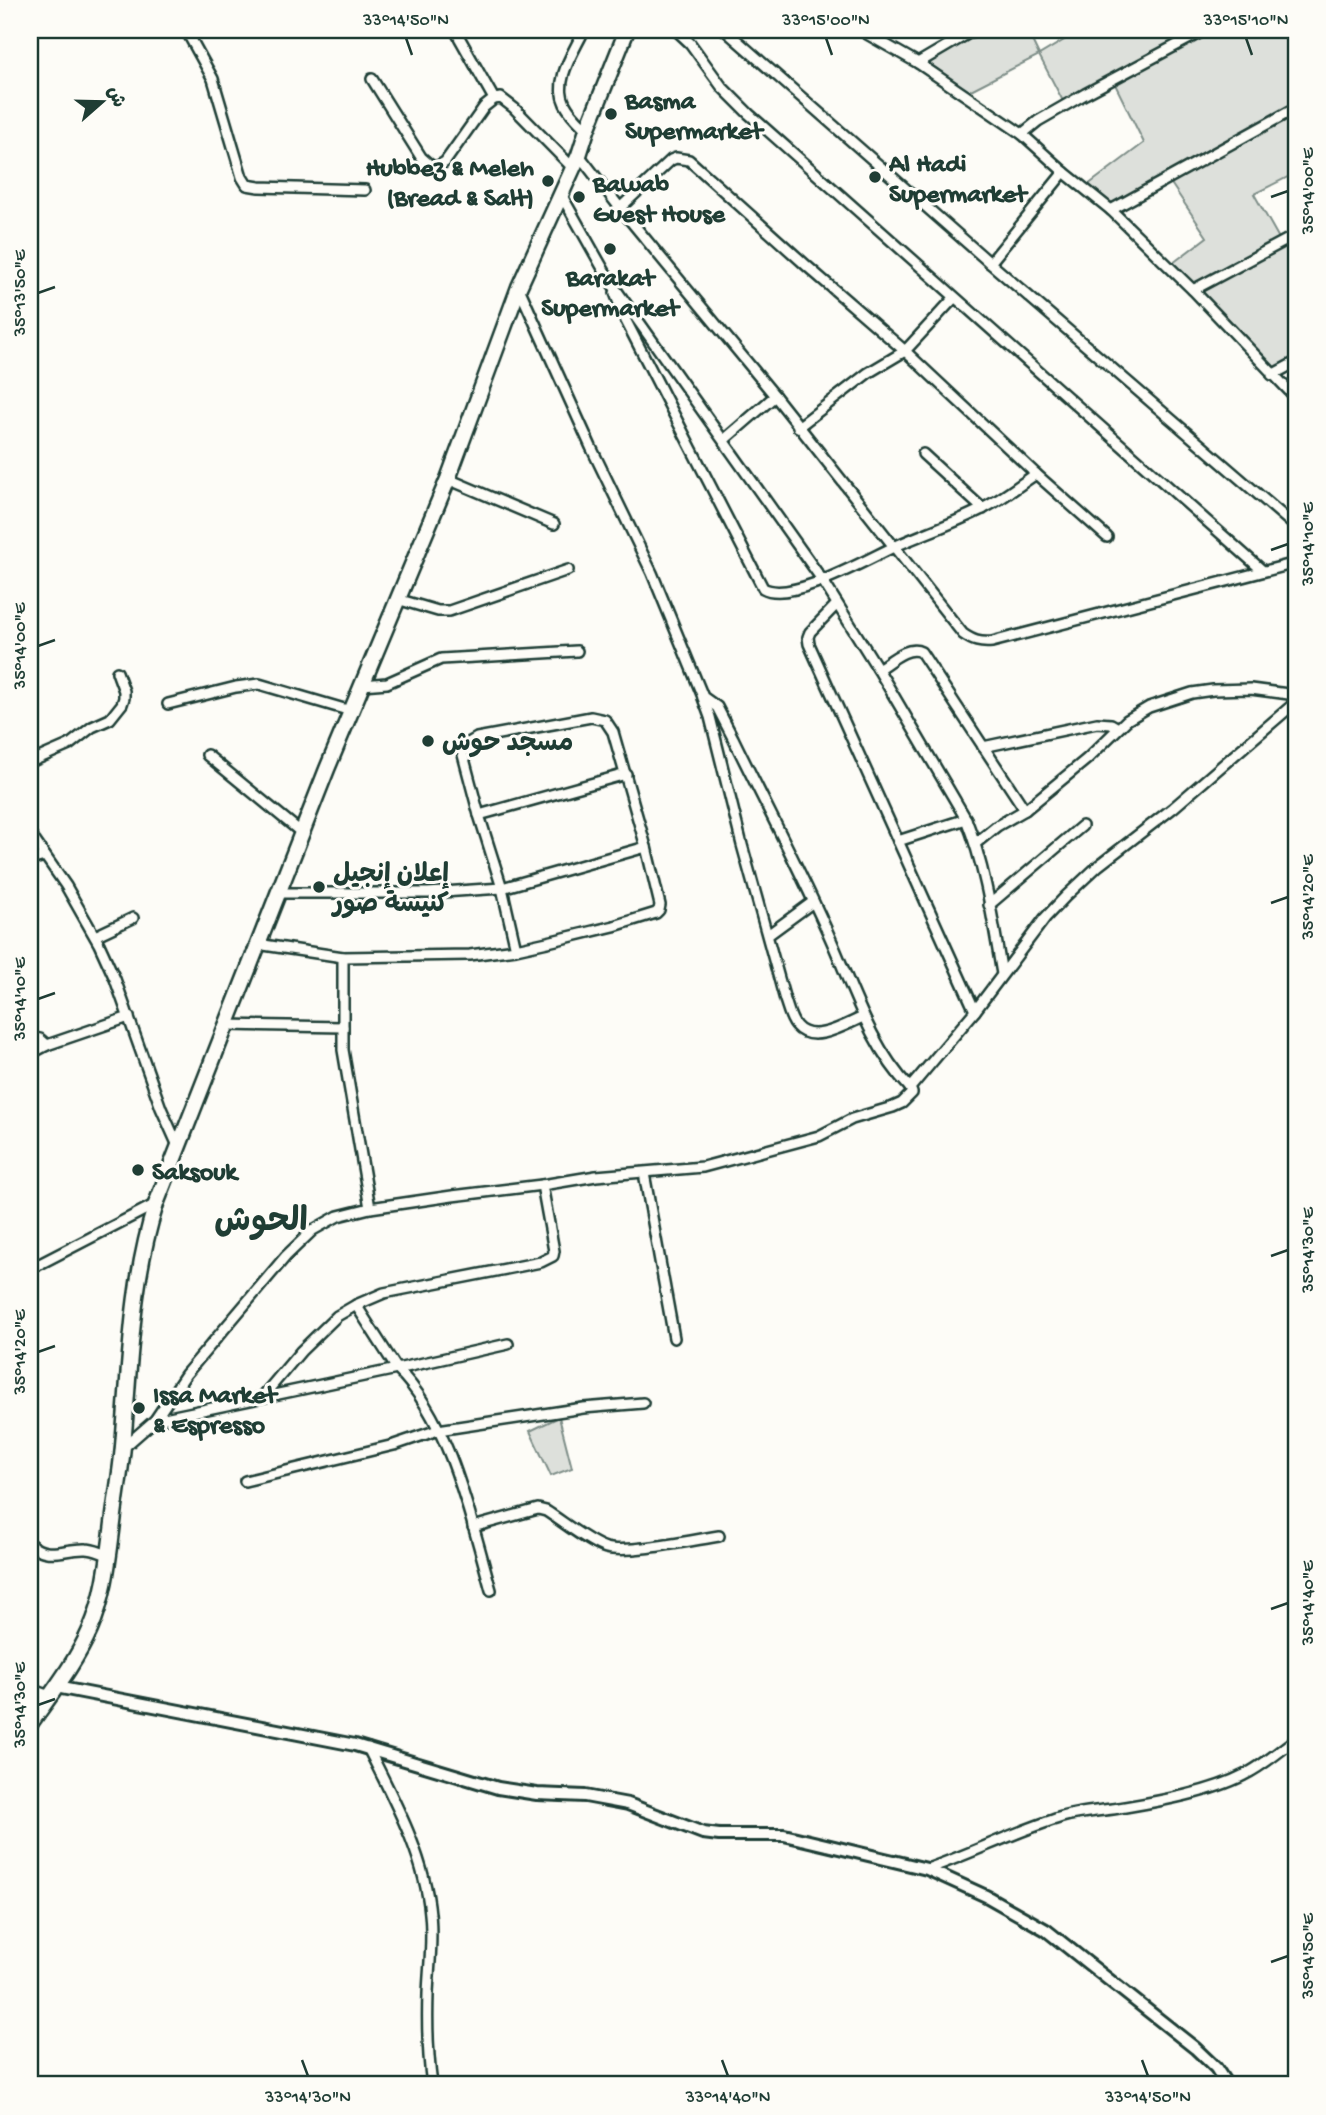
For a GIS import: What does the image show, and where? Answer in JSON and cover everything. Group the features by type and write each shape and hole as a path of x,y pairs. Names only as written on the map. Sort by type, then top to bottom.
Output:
{"main road":[{"path":"30,1724 82,1647 99,1607 109,1555 122,1448 127,1371 144,1241 156,1204 302,832 448,479 519,287 562,196 627,30"}],"street":[{"path":"186,30 213,79 247,185 365,190"},
{"path":"455,30 494,99"},
{"path":"584,30 564,74 561,90 565,104 587,130"},
{"path":"676,30 690,43 722,87 749,114 1263,571"},
{"path":"725,30 1296,527"},
{"path":"860,30 918,63 1023,134 1111,210 1193,290 1296,398"},
{"path":"918,63 974,30"},
{"path":"1023,134 1038,121 1085,94 1205,30"},
{"path":"372,79 421,157 430,166 436,167 445,162 484,107 494,99 501,98 576,161 620,208 775,396 963,634 976,642 985,643 1127,608 1296,563"},
{"path":"1111,210 1296,108"},
{"path":"620,208 671,160 689,160 905,351 1107,537"},
{"path":"990,263 1064,172"},
{"path":"562,196 610,281 823,581 878,668 966,819 976,843 1002,974"},
{"path":"1193,290 1296,234"},
{"path":"610,281 626,321 763,589 771,593 785,592 823,581 895,546 983,509 1036,474"},
{"path":"519,287 591,447 652,573 703,697 785,1000 797,1028 818,1034 863,1017"},
{"path":"798,427 868,373 905,351 954,298"},
{"path":"1272,375 1296,362"},
{"path":"661,386 667,378 676,375"},
{"path":"724,440 775,396"},
{"path":"923,454 983,509"},
{"path":"448,479 554,524"},
{"path":"397,599 439,611 449,611 568,570"},
{"path":"837,604 810,632 809,644 975,1011"},
{"path":"878,668 909,650 921,652 1025,810"},
{"path":"362,685 387,683 441,659 577,651"},
{"path":"30,762 69,745 92,727 110,719 124,698 117,672"},
{"path":"168,704 236,687 260,684 351,711"},
{"path":"976,843 997,826 1025,810 1087,759 1127,720 1149,707 1192,693 1213,690 1251,689 1296,695"},
{"path":"122,1448 155,1420 186,1374 239,1309 300,1242 313,1230 338,1216 370,1208 596,1176 703,1167 820,1136 852,1119 902,1103 912,1093 863,1017 831,940 733,738 717,707 703,697"},
{"path":"910,1088 975,1011 1045,918 1098,866 1174,808 1296,702"},
{"path":"257,944 343,957 470,955 516,949 614,926 656,913 660,905 626,774 610,725 599,718 591,717 477,738 465,745 462,751 502,888 516,949"},
{"path":"983,747 1097,723 1111,724 1118,728"},
{"path":"719,755 733,738"},
{"path":"207,754 302,832"},
{"path":"479,815 626,774"},
{"path":"898,841 966,819"},
{"path":"989,905 1082,826"},
{"path":"30,834 66,886 95,936 115,979 161,1108 178,1146"},
{"path":"279,893 428,893 502,888 646,848"},
{"path":"30,860 45,856"},
{"path":"768,935 813,902"},
{"path":"95,936 133,918"},
{"path":"343,957 346,1074 370,1208"},
{"path":"30,1054 47,1045 129,1017"},
{"path":"226,1025 343,1027"},
{"path":"30,1037 47,1045"},
{"path":"644,1173 674,1338"},
{"path":"263,1396 301,1351 337,1315 356,1305 384,1293 553,1256 542,1185"},
{"path":"30,1269 156,1204"},
{"path":"356,1305 397,1369 414,1387 438,1430 455,1468 491,1590"},
{"path":"155,1420 508,1343"},
{"path":"245,1481 394,1445 438,1430 583,1408 643,1403"},
{"path":"473,1527 538,1509 546,1511 608,1548 652,1546 719,1536"},
{"path":"30,1544 42,1552 87,1549 109,1555"},
{"path":"30,1689 368,1748 498,1788 537,1794 585,1796 628,1804 703,1833 794,1837 927,1869 986,1896 1046,1930 1195,2048 1216,2068 1227,2085"},
{"path":"927,1869 1063,1817 1172,1798 1229,1782 1265,1762 1296,1739"},
{"path":"368,1748 411,1841 420,1866 430,1911 432,1941 428,1995 432,2085"}],"shaded area":[{"path":"957,30 1027,30 1039,55 963,94 918,63 965,34"},
{"path":"1081,30 1296,30 1296,110 1286,114 1296,136 1296,173 1254,194 1281,242 1296,235 1296,360 1272,375 1169,266 1207,237 1168,179 1111,210 1084,188 1144,143 1113,80 1065,105 1039,55"},
{"path":"559,1417 572,1468 551,1476 530,1431"}],"place":[{"name":"Basma Supermarket","path":"611,114"},
{"name":"Al Hadi Supermarket","path":"875,177"},
{"name":"Hubbez & Meleh (Bread & Salt)","path":"548,181"},
{"name":"Bawab Guest House","path":"579,197"},
{"name":"Barakat Supermarket","path":"610,249"},
{"name":"مسجد حوش","path":"428,741"},
{"name":"إعلان إنجيل كنيسة صور","path":"319,887"},
{"name":"Saksouk","path":"138,1170"},
{"name":"Issa Market & Espresso","path":"139,1408"}],"district":[{"name":"الحوش","path":"261,1218"}]}
